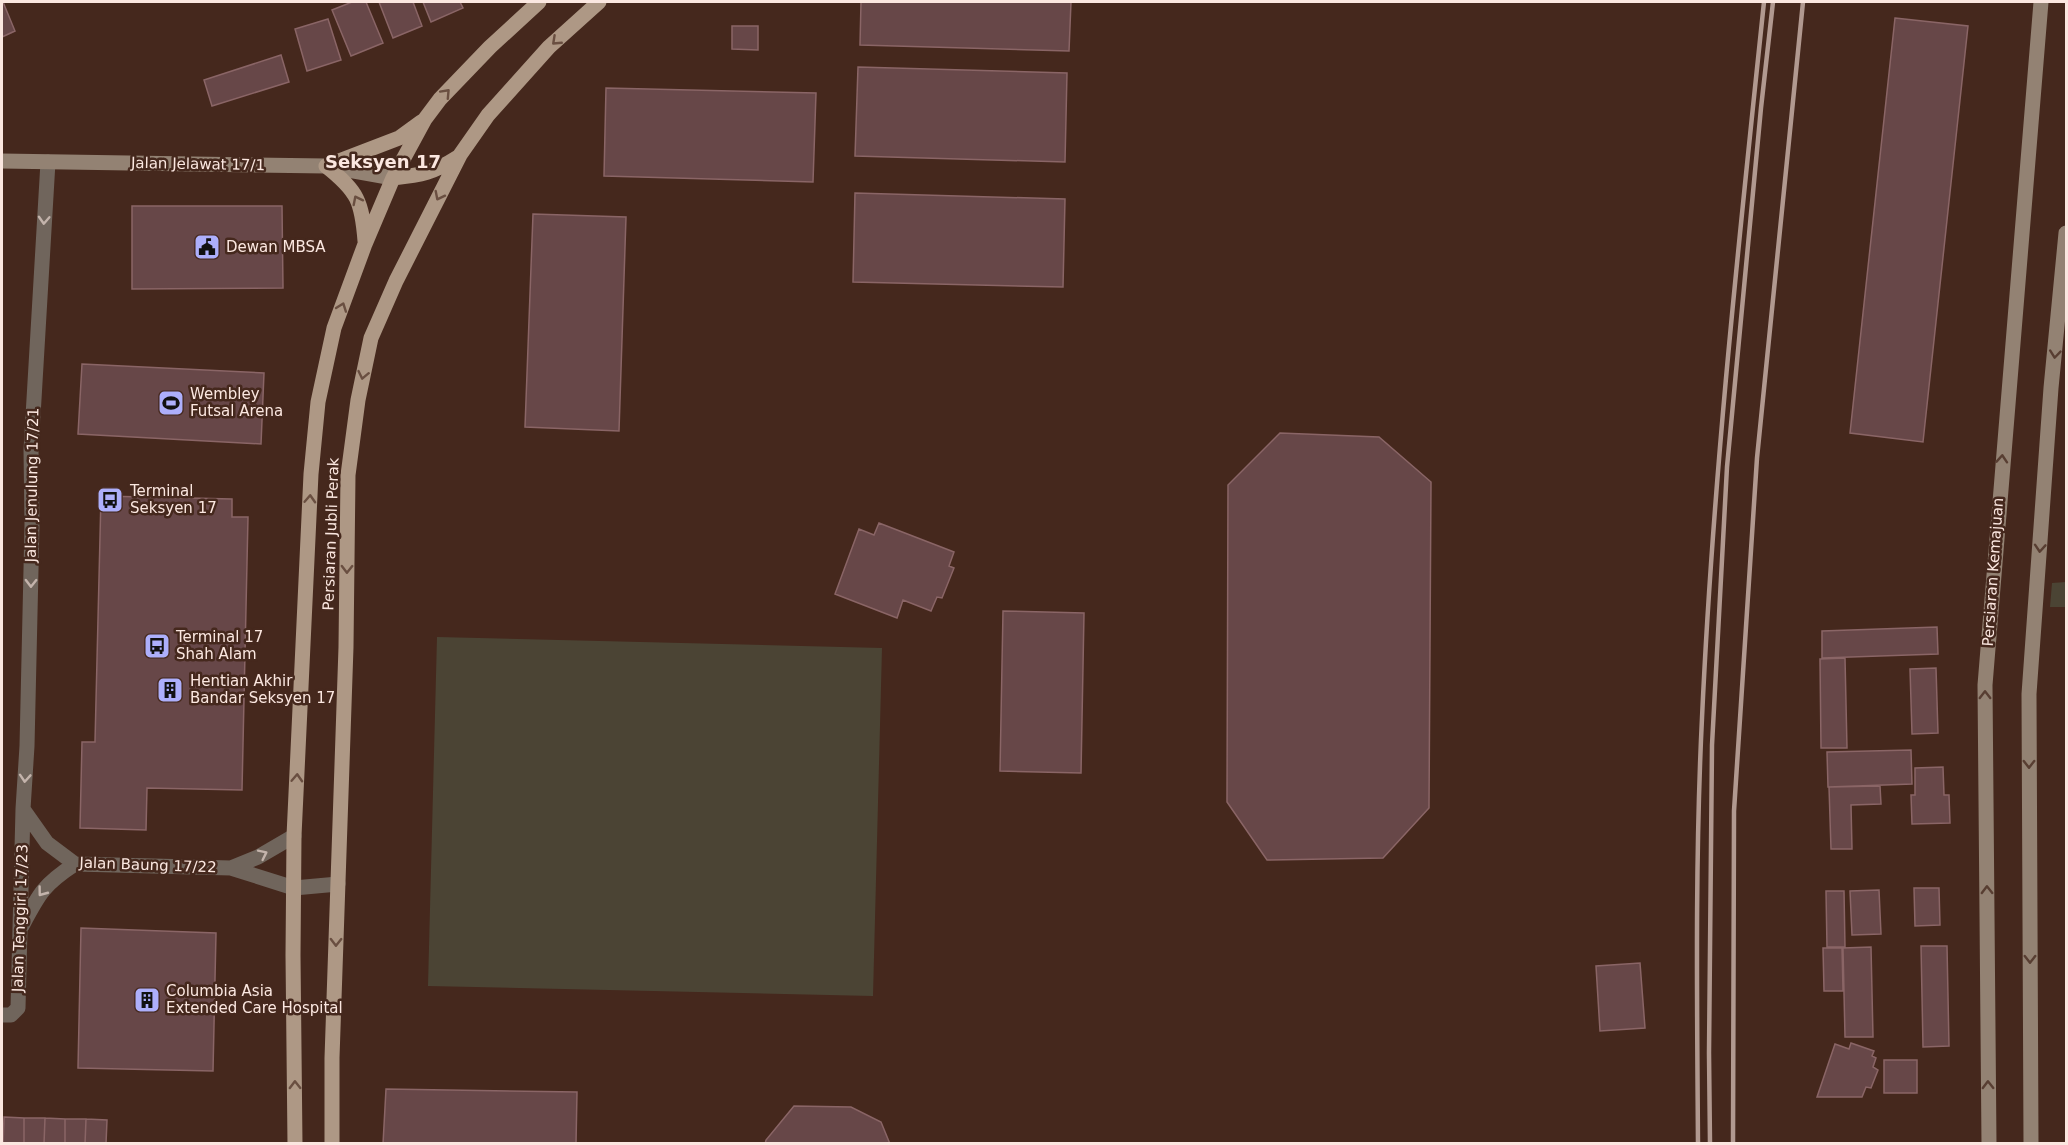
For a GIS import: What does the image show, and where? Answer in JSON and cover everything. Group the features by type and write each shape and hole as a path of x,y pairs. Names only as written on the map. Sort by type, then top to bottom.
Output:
{"main road":[{"name":"Persiaran Jubli Perak","path":"296,1143 294,836 311,474 318,402 334,328 365,244 393,178 425,119 440,99 490,47 539,2"},
{"name":"Persiaran Jubli Perak","path":"332,1143 332,1058 346,647 348,475 358,400 371,338 396,281 460,155 488,115 549,47 599,2"},
{"name":"Persiaran Kemajuan","path":"1989,1143 1984,685 2041,2"},
{"path":"326,166 399,138 425,119"},
{"path":"393,178 420,175 437,170 460,155"},
{"name":"Jalan Jelawat 17/1","path":"2,161 326,166 393,178"},
{"path":"326,166 346,182 357,197 363,212 365,244"},
{"path":"2031,1143 2029,694 2051,388 2067,233"}],"street":[{"name":"Jalan Jenulung 17/21","path":"23,808 27,746 32,525 31,450 48,162"},
{"name":"Jalan Baung 17/22","path":"23,808 47,843 75,864 231,868 294,888"},
{"name":"Jalan Tenggiri 17/23","path":"2,1015 11,1015 18,1008 23,808"},
{"path":"231,868 271,850 294,836"},
{"path":"20,929 41,891 54,878 75,864"},
{"path":"294,888 338,884"}],"shaded area":[{"path":"2066,582 2066,607 2050,607 2052,583"},
{"path":"437,637 882,648 873,996 428,986"}],"building":[{"path":"2,2 15,31 2,37"},
{"path":"352,2 366,2 383,43 351,56 332,10"},
{"path":"379,2 413,2 422,26 393,38"},
{"path":"423,2 460,2 463,8 431,22"},
{"path":"861,2 1071,2 1069,51 860,45"},
{"path":"1895,18 1968,26 1923,442 1850,433"},
{"path":"328,19 341,60 307,71 295,29"},
{"path":"732,26 758,26 758,50 732,49"},
{"path":"281,55 289,82 212,106 204,80"},
{"path":"858,67 1067,73 1065,162 855,156"},
{"path":"606,88 816,93 813,182 604,176"},
{"path":"855,193 1065,199 1063,287 853,282"},
{"name":"Dewan MBSA","path":"132,206 282,206 283,288 132,289"},
{"path":"533,214 626,217 619,431 525,427"},
{"name":"Wembley Futsal Arena","path":"82,364 264,373 261,444 78,434"},
{"path":"1280,433 1379,437 1431,482 1429,808 1383,858 1267,860 1227,802 1228,485"},
{"name":"Hentian Akhir Bandar Seksyen 17","path":"101,496 232,499 232,517 248,517 242,790 147,788 146,830 80,828 82,742 95,742"},
{"path":"879,523 954,552 949,566 954,568 942,598 937,597 931,611 903,600 897,618 835,594 859,529 874,535"},
{"path":"1003,611 1084,613 1081,773 1000,771"},
{"path":"1937,627 1938,654 1822,658 1822,631"},
{"path":"1845,658 1847,748 1821,748 1820,659"},
{"path":"1936,668 1938,733 1912,734 1910,669"},
{"path":"1911,750 1912,784 1828,787 1827,752"},
{"path":"1943,767 1944,795 1949,795 1950,823 1912,824 1911,795 1915,795 1915,768"},
{"path":"1880,786 1881,804 1851,805 1852,849 1831,849 1829,787"},
{"path":"1914,888 1939,888 1940,925 1915,926"},
{"path":"1879,890 1881,934 1852,935 1850,891"},
{"path":"1826,891 1844,891 1845,947 1827,947"},
{"name":"Columbia Asia Extended Care Hospital","path":"81,928 216,933 213,1071 78,1068"},
{"path":"1921,946 1947,946 1949,1046 1923,1047"},
{"path":"1871,947 1873,1037 1845,1037 1843,948"},
{"path":"1823,948 1842,948 1843,991 1824,991"},
{"path":"1640,963 1645,1028 1600,1031 1596,966"},
{"path":"1851,1043 1874,1051 1872,1056 1876,1058 1873,1067 1878,1070 1871,1088 1866,1087 1862,1097 1817,1097 1835,1044 1849,1049"},
{"path":"1884,1060 1917,1060 1917,1093 1884,1093"},
{"path":"386,1089 577,1092 576,1144 383,1144"},
{"path":"794,1106 851,1107 881,1122 890,1144 765,1144"},
{"path":"4,1117 24,1118 24,1144 3,1144"},
{"path":"24,1118 45,1118 44,1144 24,1144"},
{"path":"45,1118 65,1119 65,1144 44,1144"},
{"path":"65,1119 86,1119 85,1144 65,1144"},
{"path":"86,1119 107,1120 106,1144 85,1144"}],"railway":[{"path":"1698,1144 1698,825 1707,628 1728,359 1764,2"},
{"path":"1710,1144 1712,745 1727,467 1773,2"},
{"path":"1733,1144 1734,811 1757,458 1803,2"}],"place":[{"name":"Dewan MBSA","path":"207,247"},
{"name":"Wembley Futsal Arena","path":"171,403"},
{"name":"Terminal Seksyen 17","path":"110,500"},
{"name":"Terminal 17 Shah Alam","path":"157,646"},
{"name":"Hentian Akhir Bandar Seksyen 17","path":"170,690"},
{"name":"Columbia Asia Extended Care Hospital","path":"147,1000"}],"district":[{"name":"Seksyen 17","path":"383,161"}]}
